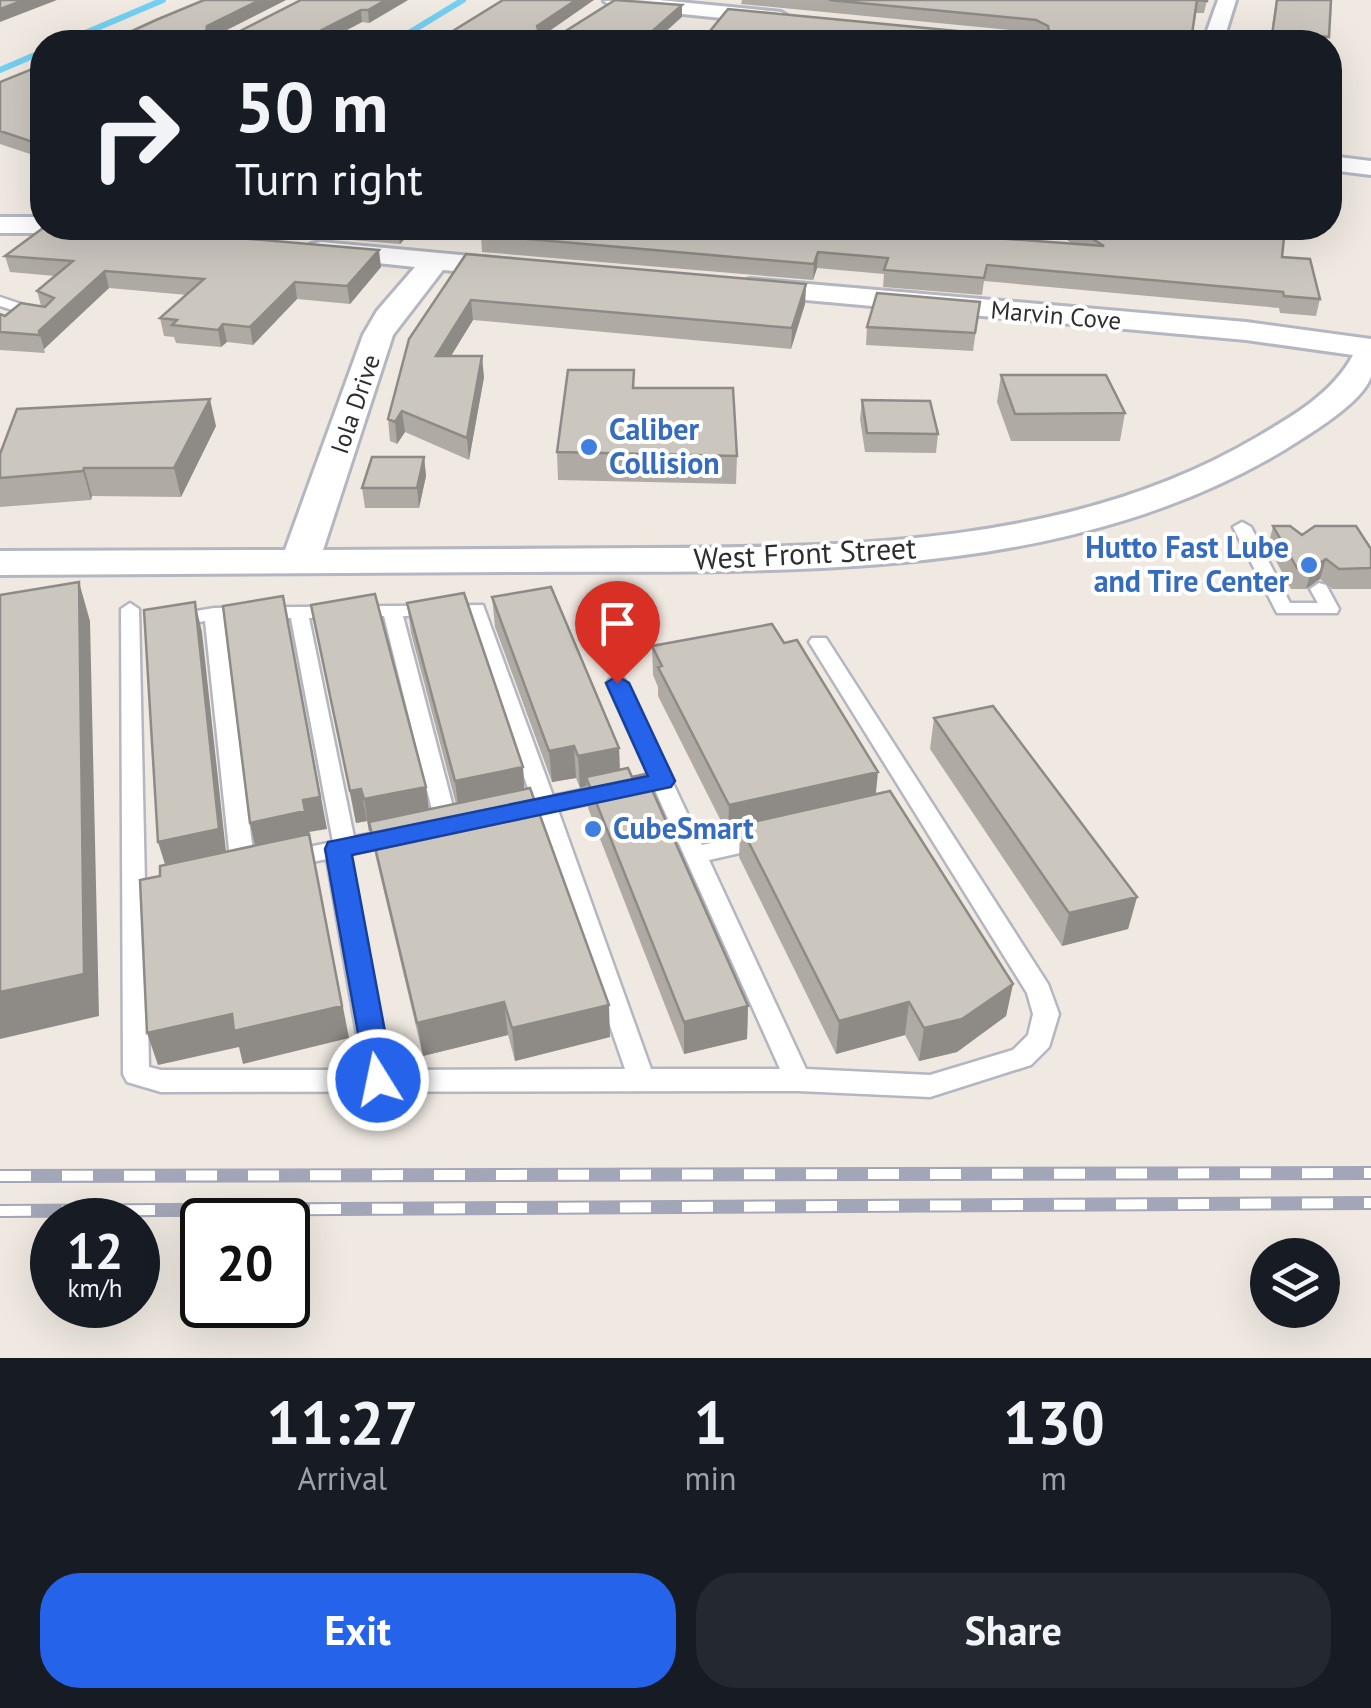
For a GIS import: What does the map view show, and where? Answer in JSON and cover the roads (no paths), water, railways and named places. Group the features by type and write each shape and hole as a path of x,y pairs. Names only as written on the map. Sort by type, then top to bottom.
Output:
{"street":[{"path":"1217,30 1227,0"},
{"path":"608,4 804,20"},
{"path":"1342,164 1371,168"},
{"path":"0,226 30,226"},
{"path":"302,248 534,270"},
{"name":"Iola Drive","path":"300,562 378,336 395,308 435,261"},
{"name":"Marvin Cove","path":"712,285 1246,331 1367,367"},
{"name":"West Front Street","path":"0,563 768,559 850,556 989,540 1124,508 1222,471 1262,452 1367,367"}],"lane":[{"path":"0,302 20,311 48,316"},
{"path":"1274,532 1242,527 1284,609 1330,609 1318,589"},
{"path":"642,1080 542,806 476,609 130,618 144,891 131,916 136,1074 161,1081 798,1080 930,1086 1022,1058 1040,1040 1046,1014 1039,991 912,806 819,642"},
{"path":"214,614 234,870 439,828 392,611"},
{"path":"300,612 378,1080"},
{"path":"617,683 798,1080"},
{"path":"504,814 662,781"},
{"path":"696,855 790,834"}],"waterway":[{"path":"92,30 163,0"},
{"path":"414,30 463,0"},
{"path":"0,70 30,57"}],"railway":[{"path":"0,1176 1371,1173"},
{"path":"0,1211 1371,1203"}],"place":[{"name":"Caliber Collision","path":"589,447"},
{"name":"Hutto Fast Lube and Tire Center","path":"1309,565"},
{"name":"CubeSmart","path":"593,829"}]}
